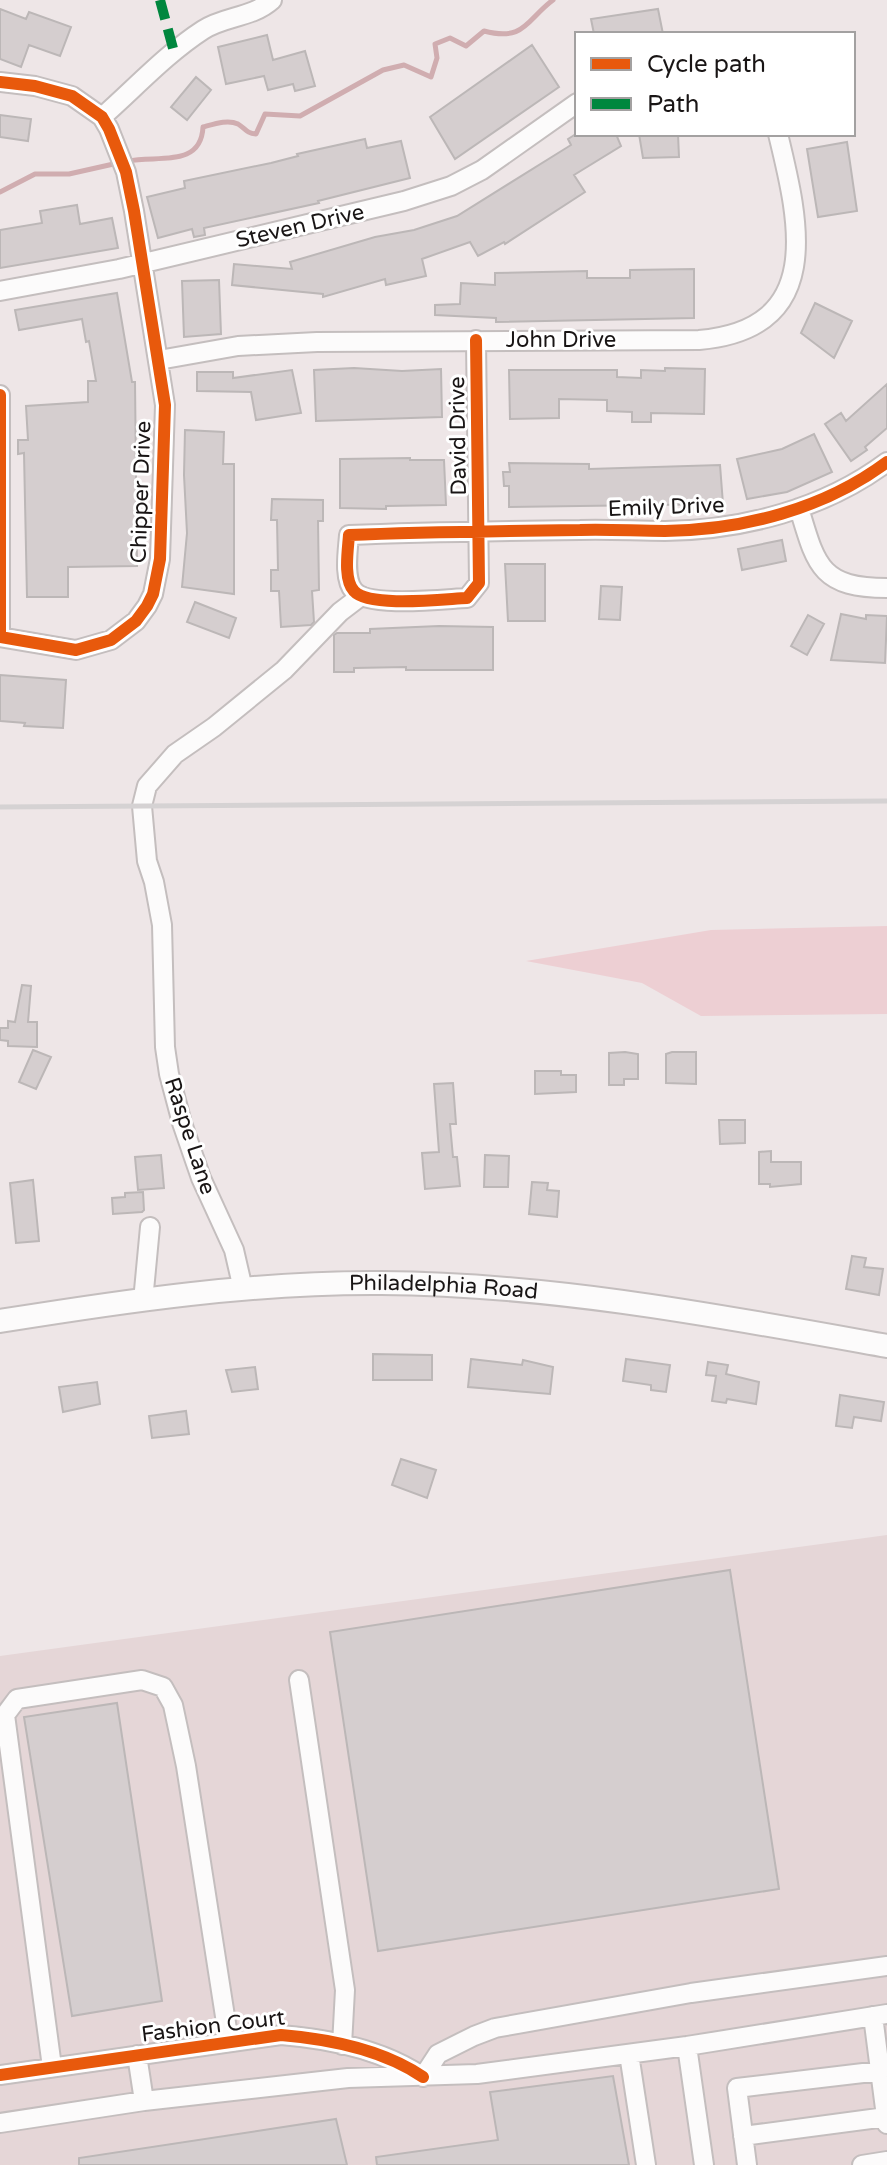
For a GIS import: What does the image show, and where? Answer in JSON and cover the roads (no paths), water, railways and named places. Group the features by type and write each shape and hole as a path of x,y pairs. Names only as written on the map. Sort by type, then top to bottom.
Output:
{"main road":[{"name":"Philadelphia Road","path":"0,1321 243,1289 379,1283 527,1291 642,1304 887,1346"}],"street":[{"path":"0,82 35,86 72,96 102,117 181,45 207,27 254,12 272,0"},
{"name":"Steven Drive","path":"0,291 142,263 404,201 451,186 482,170 575,104"},
{"name":"Chipper Drive","path":"0,637 76,650 111,640 136,621 147,606 156,584 160,559 165,405 126,172 118,146 102,117"},
{"name":"John Drive","path":"159,360 238,346 317,342 723,338 766,318 786,294 793,279 797,253 794,219 778,136"},
{"name":"David Drive","path":"361,596 385,600 467,598 479,583 476,340"},
{"path":"0,395 0,637"},
{"name":"Emily Drive","path":"480,531 666,531 731,526 828,497 887,462"},
{"path":"799,508 813,555 822,568 855,587 887,588"},
{"path":"361,596 353,591 349,582 349,535 480,531"},
{"name":"Raspe Lane","path":"243,1289 234,1250 201,1178 169,1074 165,1047 162,925 147,861 142,806 147,786 175,754 214,727 284,670 340,612 361,596"},
{"path":"143,1301 150,1227"},
{"path":"52,2067 5,1715 17,1699 142,1680 163,1687 173,1705 186,1766 229,2042"},
{"path":"299,1680 345,1990 342,2045"},
{"path":"423,2077 438,2054 495,2028 691,1993 887,1966"},
{"path":"0,2123 144,2101 348,2078 477,2074 687,2046 880,2015 880,2071 887,2124"},
{"name":"Fashion Court","path":"0,2075 281,2035 321,2039 400,2061 423,2077"},
{"path":"687,2046 704,2165"},
{"path":"629,2054 646,2165"},
{"path":"137,2055 144,2101"},
{"path":"747,2165 737,2088 880,2071"},
{"path":"743,2136 886,2117"},
{"path":"862,2165 887,2161"}],"waterway":[{"path":"128,161 186,154 195,149 203,127 216,123 238,124 256,134 265,114 300,116 383,70 404,65 431,77 437,58 435,44 450,38 466,46 484,31 498,34 517,31 553,0"},
{"path":"0,192 35,174 69,174 118,163"}],"railway":[{"path":"0,807 887,801"}]}
